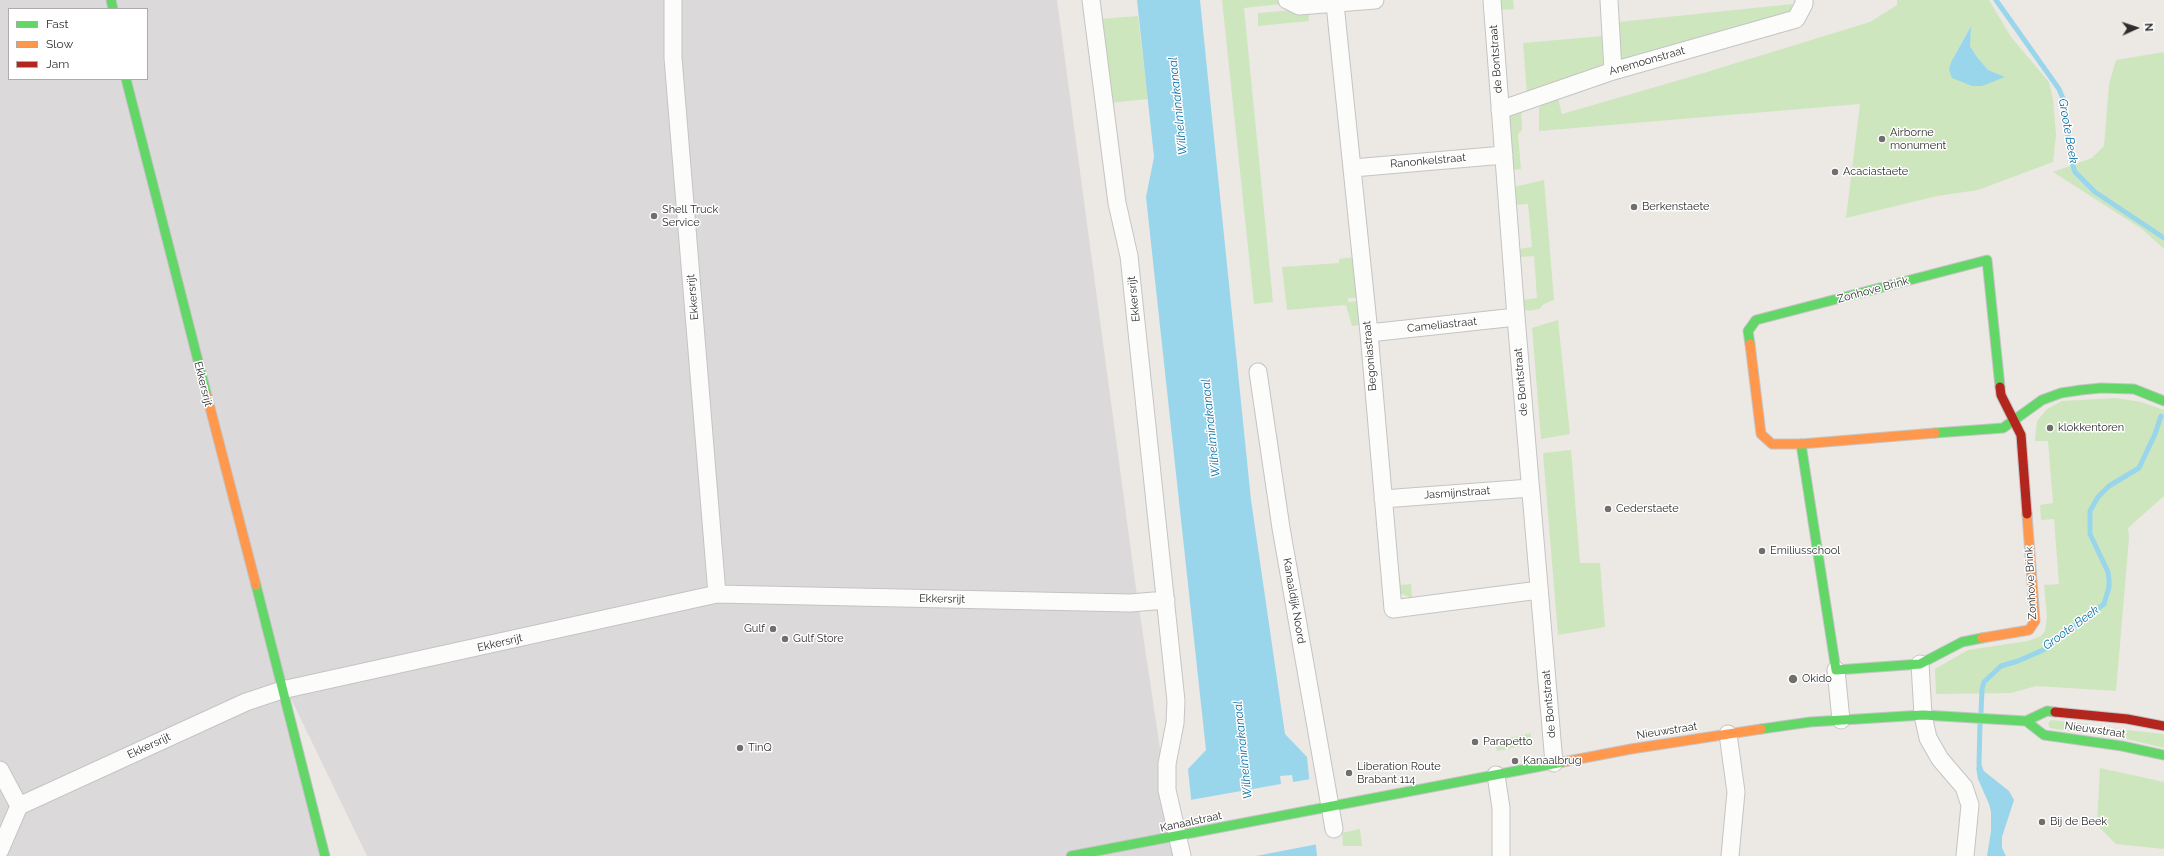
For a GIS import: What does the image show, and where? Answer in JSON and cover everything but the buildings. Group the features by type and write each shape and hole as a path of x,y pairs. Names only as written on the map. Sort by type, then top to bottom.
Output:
{"street":[{"name":"Ekkersrijt","path":"673,0 673,58 717,594"},
{"name":"Ekkersrijt","path":"1091,0 1117,203 1130,256 1166,600 1176,712 1167,764 1167,790 1185,834 1182,856"},
{"path":"1288,0 1299,6 1375,0"},
{"name":"de Bontstraat","path":"1492,0 1516,317 1554,763"},
{"path":"1609,0 1613,71"},
{"name":"Anemoonstraat","path":"1500,110 1613,71 1796,18 1804,4 1804,0"},
{"name":"Begoniastraat","path":"1335,4 1369,332 1393,609 1539,590"},
{"name":"Ekkersrijt","path":"126,80 325,856"},
{"name":"Ranonkelstraat","path":"1353,168 1504,155"},
{"name":"Zonhove Brink","path":"1836,670 1920,664 1962,642 2029,630 2035,621 2021,435 2013,420 2001,395 1987,260 1756,320 1748,331 1761,434 1772,444 1801,444 2003,428 2013,420 2042,400 2061,393 2082,390 2101,388 2134,389 2164,401"},
{"name":"Cameliastraat","path":"1369,332 1516,317"},
{"name":"Kanaaldijk Noord","path":"1258,372 1323,808 1334,829"},
{"path":"1801,444 1836,670 1841,720"},
{"name":"Jasmijnstraat","path":"1383,499 1530,488"},
{"name":"Ekkersrijt","path":"19,806 240,704 282,690 717,594 1130,603 1166,600"},
{"path":"1920,664 1923,715 1928,738 1940,759 1964,787 1970,805 1965,856"},
{"name":"Nieuwstraat","path":"1323,808 1554,763 1728,734 1841,720 1923,715 2026,721 2047,711 2126,719 2164,726"},
{"name":"Nieuwstraat","path":"2026,721 2044,735 2122,746 2164,755"},
{"path":"1728,734 1736,792 1730,856"},
{"path":"0,770 19,806 0,850"},
{"path":"1496,775 1501,808 1501,856"},
{"name":"Kanaalstraat","path":"1071,856 1158,841 1185,834 1323,808"}],"shaded area":[{"path":"0,0 1057,0 1135,581 1176,856 367,856 282,680 326,856 0,856"}],"green space":[{"path":"1222,0 1287,0 1290,3 1244,8 1273,302 1254,304"},
{"path":"1498,0 1513,0 1514,9 1499,10"},
{"path":"1897,0 1989,0 2011,37 2049,82 2053,99 2056,135 2053,162 1978,190 1937,196 1846,218 1860,104 1539,131 1539,107 1558,99 1562,114 1707,72 1870,22 1897,5","holes":["1970,27 1970,46 1988,70 2004,77 1951,62"]},
{"path":"1792,4 1792,15 1621,59 1619,22"},
{"path":"1308,9 1309,21 1258,26 1258,13"},
{"path":"1138,16 1148,99 1109,103 1100,19"},
{"path":"1603,36 1606,58 1604,69 1527,94 1523,43"},
{"path":"2164,52 2164,249 2142,229 2053,172 2092,158 2104,146 2109,84 2116,60"},
{"path":"1521,109 1522,130 1518,134 1521,169 1512,170 1506,124 1510,116"},
{"path":"1544,180 1554,300 1544,304 1539,309 1528,311 1524,309 1523,300 1537,298 1534,256 1519,257 1519,249 1532,247 1528,204 1515,205 1514,187"},
{"path":"1354,257 1358,298 1348,298 1348,302 1358,301 1361,325 1352,326 1346,305 1287,310 1282,267 1339,263 1339,259"},
{"path":"1558,320 1570,434 1541,439 1532,328"},
{"path":"2116,398 2141,402 2164,410 2164,496 2128,528 2129,538 2116,691 2036,686 2011,693 1936,694 1935,669 1968,650 2028,641 2041,636 2045,631 2047,617 2044,585 2059,584 2054,519 2041,520 2040,505 2053,503 2048,441 2035,441 2037,421 2047,409 2062,401"},
{"path":"1571,450 1580,563 1600,563 1605,627 1558,635 1543,453"},
{"path":"1399,573 1401,585 1411,584 1412,598 1399,593 1395,574"},
{"path":"2051,720 2088,724 2088,734 2050,728 2048,724"},
{"path":"2107,728 2164,734 2164,748 2106,734"},
{"path":"1531,733 1531,737 1527,738 1528,745 1497,751 1495,741"},
{"path":"2100,768 2164,782 2164,849 2116,844 2097,825"},
{"path":"1360,829 1362,846 1343,846 1342,833"}],"water":[{"name":"Wilhelminakanaal","path":"1137,0 1200,0 1251,500 1285,734 1307,757 1317,856 1197,856 1188,769 1206,750 1146,197 1154,157"},
{"path":"1971,26 1970,46 1977,57 1988,70 2005,77 1982,86 1972,86 1952,78 1949,70 1951,62"},
{"path":"1976,767 1980,768 2009,791 2014,800 2002,837 2002,848 2006,856 1987,856 1991,831 1991,812 1978,779"}],"pier":[{"path":"1292,775 1293,782 1311,779 1318,844 1256,856 1195,856 1190,800 1281,784 1280,776"}],"waterway":[{"name":"Groote Beek","path":"1996,0 2059,89 2064,101 2070,156 2075,172 2095,192 2164,238"},
{"name":"Groote Beek","path":"1981,713 1982,689 1984,682 2001,666 2018,661 2043,650 2104,604 2109,587 2108,572 2090,534 2090,511 2098,497 2109,486 2139,468 2155,434 2161,416"},
{"name":"Groote Beek","path":"1980,723 1979,765 1982,774"}],"traffic: fast":[{"path":"111,0 113,8"},
{"path":"126,80 207,396"},
{"path":"1750,344 1748,331 1756,320 1987,260 2000,387"},
{"path":"1935,433 2003,428 2042,400 2061,393 2081,390 2101,388 2134,389 2164,401"},
{"path":"1801,444 1836,670 1920,664 1962,642 1982,638"},
{"path":"256,585 325,856"},
{"path":"1761,729 1810,722 1923,715 2026,721 2047,711 2055,712"},
{"path":"2026,721 2044,735 2122,746 2164,755"},
{"path":"1071,856 1563,762"}],"traffic: slow":[{"path":"1750,344 1761,434 1772,444 1801,444 1935,433"},
{"path":"207,396 256,585"},
{"path":"1982,638 2029,630 2035,621 2027,514"},
{"path":"1563,762 1631,749 1761,729"}],"traffic: jam":[{"path":"2000,387 2001,395 2021,435 2027,514"},
{"path":"2055,712 2127,719 2164,726"}],"place":[{"name":"Airborne monument","path":"1882,139"},
{"name":"Acaciastaete","path":"1835,172"},
{"name":"Berkenstaete","path":"1634,207"},
{"name":"Shell Truck Service","path":"654,216"},
{"name":"klokkentoren","path":"2050,428"},
{"name":"Cederstaete","path":"1608,509"},
{"name":"Emiliusschool","path":"1762,551"},
{"name":"Gulf","path":"773,629"},
{"name":"Gulf Store","path":"785,639"},
{"name":"Okido","path":"1793,679"},
{"name":"Parapetto","path":"1475,742"},
{"name":"TinQ","path":"740,748"},
{"name":"Kanaalbrug","path":"1515,761"},
{"name":"Liberation Route Brabant 114","path":"1349,773"},
{"name":"Bij de Beek","path":"2042,822"}]}
